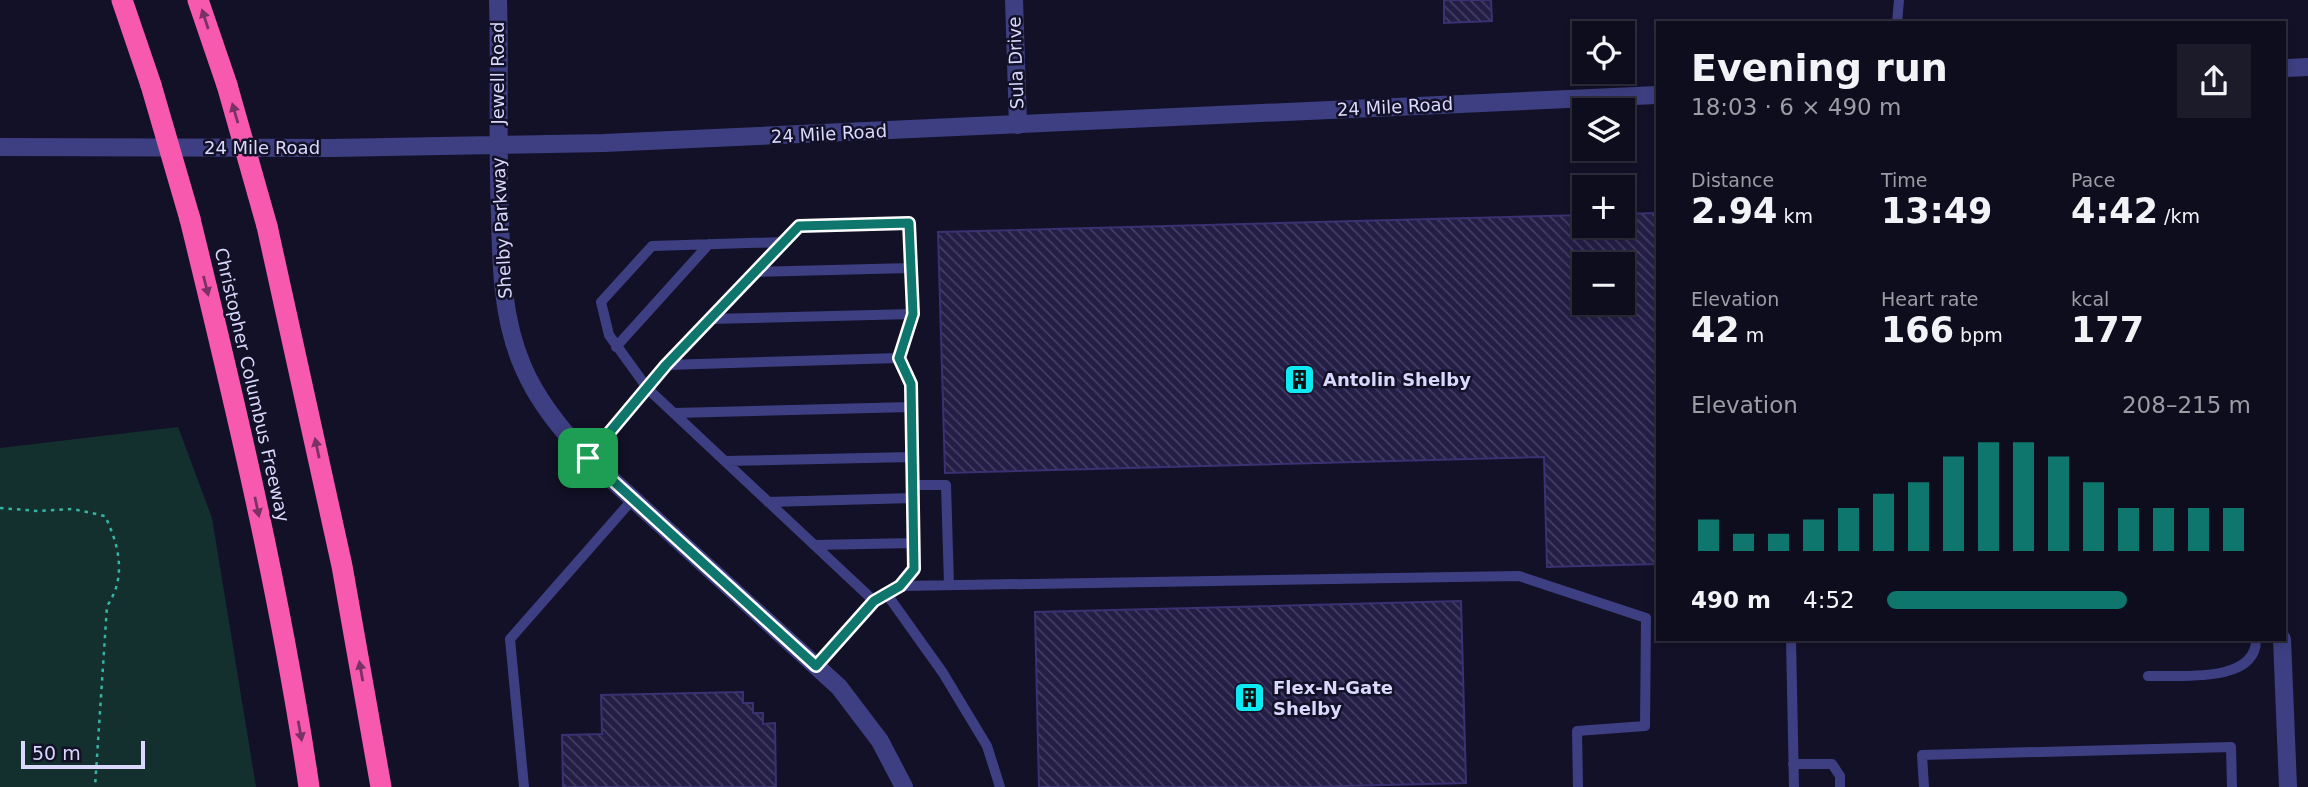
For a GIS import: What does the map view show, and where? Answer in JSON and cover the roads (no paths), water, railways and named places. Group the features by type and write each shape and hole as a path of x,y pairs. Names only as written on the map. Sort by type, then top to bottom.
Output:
{"highway":[{"name":"Christopher Columbus Freeway","path":"122,0 151,85 190,219 237,414 265,545 309,787"},
{"path":"198,0 227,85 267,226 342,566 382,787"}],"street":[{"name":"Jewell Road","path":"498,0 498,145"},
{"name":"Sula Drive","path":"1014,0 1018,125"},
{"path":"2286,68 2308,67"},
{"name":"24 Mile Road","path":"0,146 346,148 498,145 1018,125 1656,95"},
{"name":"Shelby Parkway","path":"498,145 501,263 511,330 523,367 542,401 563,432 588,458 816,666 867,722 904,787"},
{"path":"2282,641 2288,787"}],"lane":[{"path":"1897,21 1899,0"},
{"path":"588,458 666,365 799,226 909,223 913,314 899,358 911,384 914,569 900,586 874,601 816,666"},
{"path":"783,242 652,246 601,302 609,335 648,389 874,601"},
{"path":"617,347 709,244"},
{"path":"755,272 911,268"},
{"path":"710,319 913,314"},
{"path":"666,365 899,358"},
{"path":"674,413 911,407"},
{"path":"725,461 912,457"},
{"path":"913,485 946,485 949,585"},
{"path":"768,502 913,498"},
{"path":"524,787 510,639 633,499"},
{"path":"814,545 913,543"},
{"path":"900,586 1519,576 1646,618 1645,726 1577,731 1578,787"},
{"path":"886,593 943,673 987,746 1000,787"},
{"path":"1791,641 1794,787"},
{"path":"2148,676 2231,672 2248,662 2256,641"},
{"path":"1924,787 1922,755 2231,747 2232,787"},
{"path":"1793,764 1832,764 1840,776 1840,787"}],"place":[{"name":"Antolin Shelby","path":"1300,380"},
{"name":"Flex-N-Gate Shelby","path":"1250,698"}]}
